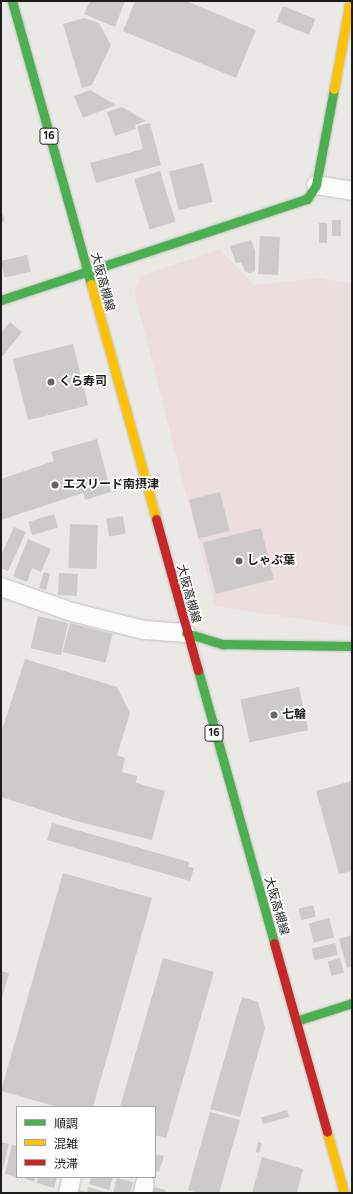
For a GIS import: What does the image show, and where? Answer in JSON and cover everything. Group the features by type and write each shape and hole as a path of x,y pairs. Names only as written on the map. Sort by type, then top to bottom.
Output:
{"main road":[{"name":"大阪高槻線","path":"12,1 186,633 344,1193"},
{"path":"1,300 307,199 316,185 350,1"},
{"path":"186,633 223,644 352,646"},
{"path":"296,1021 352,1003"}],"street":[{"path":"316,185 352,191"},
{"path":"1,587 86,616 144,630 186,633"},
{"path":"68,1193 72,1178"}],"shaded area":[{"path":"220,249 254,285 318,278 352,284 352,627 215,606 134,292 141,276"}],"building":[{"path":"90,1 125,1 115,27 84,14"},
{"path":"135,1 186,1 256,30 236,78 123,31"},
{"path":"283,6 315,19 309,35 277,22"},
{"path":"84,18 99,23 111,45 92,85 82,88 63,24"},
{"path":"90,90 116,105 83,118 74,96"},
{"path":"122,107 146,121 135,125 136,129 115,136 107,112"},
{"path":"150,123 161,165 96,183 90,163 143,149 137,126"},
{"path":"203,163 213,202 179,210 169,171"},
{"path":"160,171 175,222 150,230 134,179"},
{"path":"1,210 5,221 1,222"},
{"path":"332,220 341,220 341,236 332,236"},
{"path":"319,223 327,223 327,243 319,243"},
{"path":"260,236 280,237 278,275 258,274"},
{"path":"251,240 255,251 255,271 250,273 245,271 241,262 236,263 230,246"},
{"path":"27,255 31,272 5,278 1,261"},
{"path":"10,322 22,332 1,358 1,333"},
{"name":"くら寿司","path":"73,344 88,405 28,420 13,359"},
{"name":"エスリード南摂津","path":"97,439 111,492 85,500 83,493 1,520 1,479 54,461 51,452"},
{"path":"220,492 230,531 199,539 189,500"},
{"path":"54,514 58,527 32,535 28,522"},
{"path":"123,516 126,534 109,536 106,519"},
{"path":"70,524 98,525 96,569 68,568"},
{"path":"14,527 26,532 8,571 1,568 1,555"},
{"name":"しゃぶ葉","path":"261,528 274,579 216,594 203,543"},
{"path":"28,539 51,549 41,572 32,568 27,582 13,576"},
{"path":"44,572 50,574 46,590 39,588"},
{"path":"59,573 78,574 77,596 58,595"},
{"path":"38,616 68,623 61,655 31,648"},
{"path":"70,623 113,634 105,663 63,652"},
{"path":"25,659 117,687 130,713 117,755 125,758 122,772 137,776 136,783 165,791 152,840 76,821 1,797 1,733"},
{"name":"七輪","path":"299,687 308,730 249,743 240,699"},
{"path":"352,781 352,871 339,874 316,791"},
{"path":"52,823 189,862 188,867 194,868 190,881 47,840"},
{"path":"63,873 152,898 93,1106 54,1106 1,1091"},
{"path":"313,905 316,917 301,920 298,909"},
{"path":"329,918 334,937 314,943 309,923"},
{"path":"352,935 352,966 347,968 339,939"},
{"path":"335,943 338,955 315,960 312,949"},
{"path":"163,958 214,972 166,1138 156,1135 156,1106 120,1106"},
{"path":"340,958 344,972 332,976 328,962"},
{"path":"1,971 9,973 1,1001"},
{"path":"242,997 258,1002 265,1028 240,1117 210,1109"},
{"path":"287,1110 289,1117 263,1124 261,1117"},
{"path":"210,1112 240,1120 219,1193 198,1193 188,1190"},
{"path":"1,1142 9,1144 2,1172 1,1172"},
{"path":"258,1142 262,1143 259,1153 256,1152"},
{"path":"12,1144 16,1146 16,1177 5,1174"},
{"path":"156,1154 164,1156 159,1172 156,1171"},
{"path":"262,1157 303,1169 297,1193 252,1193"},
{"path":"24,1178 35,1178 34,1182"},
{"path":"38,1178 57,1178 54,1188 37,1183"},
{"path":"91,1178 113,1178 109,1190 89,1184"},
{"path":"117,1178 133,1182 130,1193 113,1193"},
{"path":"88,1187 109,1193 75,1193 76,1189 87,1192"},
{"path":"154,1187 166,1190 165,1193 153,1193"}],"traffic: fast":[{"path":"12,1 91,284"},
{"path":"1,300 307,199 316,185 334,89"},
{"path":"186,633 223,644 352,646"},
{"path":"198,670 274,943"},
{"path":"296,1021 352,1003"}],"traffic: slow":[{"path":"334,89 350,1"},
{"path":"91,284 156,519"},
{"path":"327,1132 344,1193"}],"traffic: jam":[{"path":"156,519 198,670"},
{"path":"274,943 327,1132"}],"place":[{"name":"くら寿司","path":"51,382"},
{"name":"エスリード南摂津","path":"55,485"},
{"name":"しゃぶ葉","path":"239,561"},
{"name":"七輪","path":"274,715"}]}
